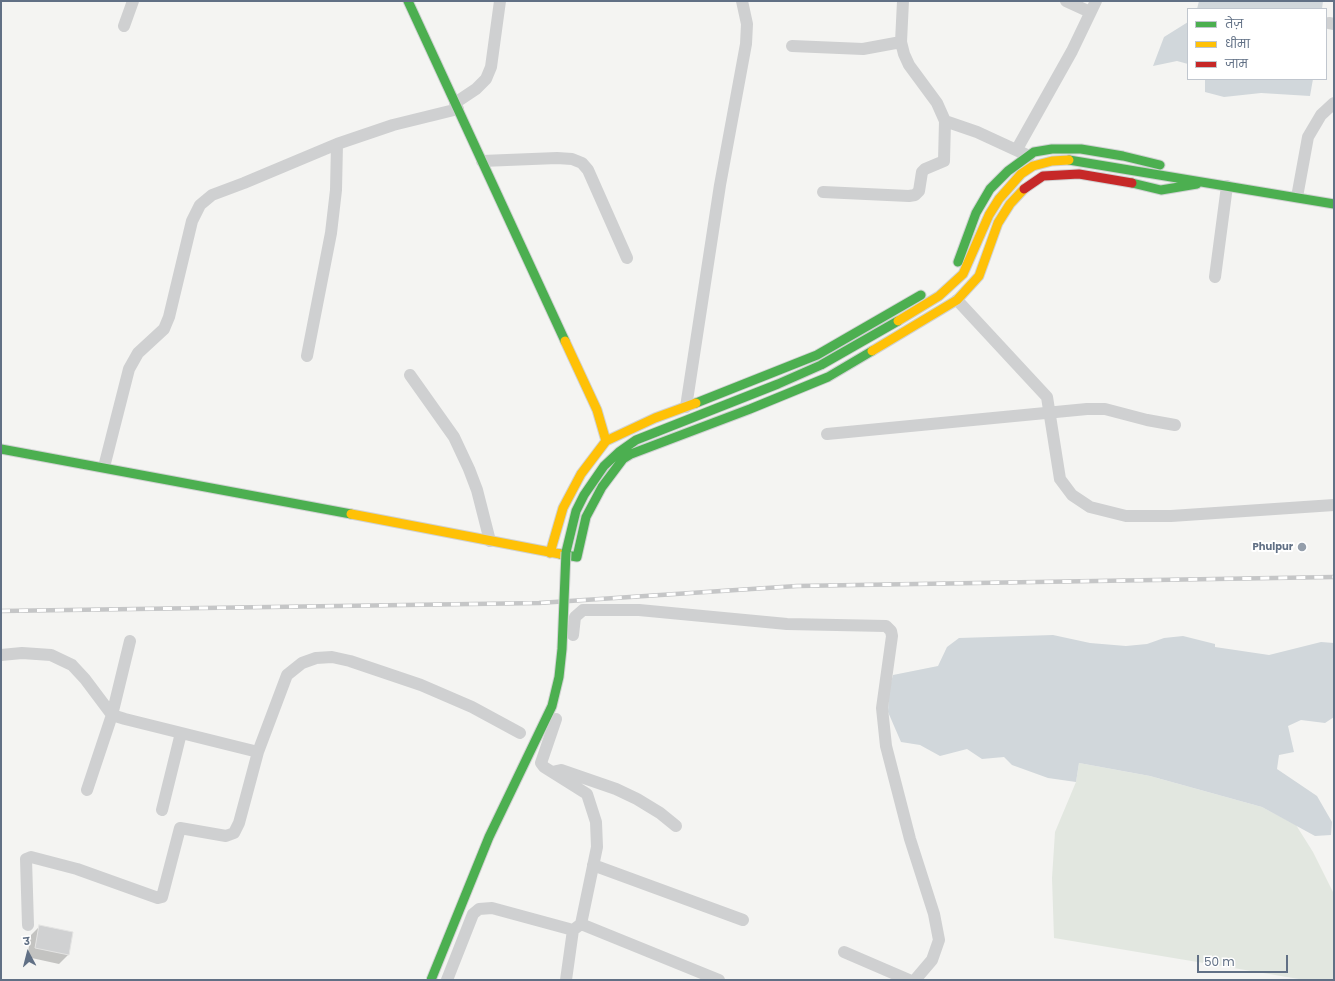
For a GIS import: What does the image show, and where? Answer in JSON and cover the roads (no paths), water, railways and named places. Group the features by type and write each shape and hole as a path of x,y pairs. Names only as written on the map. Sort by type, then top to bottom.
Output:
{"main road":[{"path":"408,1 597,410 606,441"},
{"path":"948,275 957,264 976,213 990,189 1008,171 1034,152 1052,149 1088,150 1123,156 1168,167 1203,183"},
{"path":"431,980 489,837 552,706 559,677 562,649 566,552 570,530 576,511 584,494 600,471 619,452 636,440 778,384 821,365 915,312 953,285 963,274 989,215 1006,189 1021,174 1034,166 1052,161 1067,160 1087,162 1203,183 1334,204"},
{"path":"1,449 104,467 577,557 586,518 602,487 623,459 631,454 750,409 828,377 957,300 965,294 979,276 998,224 1010,204 1024,189 1043,176 1054,174 1079,174 1118,180 1161,190 1203,183"},
{"path":"550,553 564,508 581,474 606,441 621,433 817,355 926,292"},
{"path":"597,410 611,426 621,433"}],"street":[{"path":"124,26 133,1"},
{"path":"104,467 129,369 138,353 164,329 169,317 192,221 200,205 212,195 337,144 456,106 486,79 489,73 500,1"},
{"path":"686,407 720,185 746,44 747,24 742,1"},
{"path":"823,192 909,196 919,191 922,172 925,169 944,161 945,121 937,103 909,65 901,42 903,1"},
{"path":"1066,1 1090,12"},
{"path":"1017,149 1072,50 1096,1"},
{"path":"792,46 863,49 901,42"},
{"path":"1297,197 1308,137 1321,115 1334,103"},
{"path":"945,121 977,132 1017,149 1029,156"},
{"path":"308,356 331,233 336,190 337,144"},
{"path":"482,161 557,158 572,159 582,163 588,170 627,258"},
{"path":"1215,277 1227,186"},
{"path":"957,300 1047,397 1051,412 1060,479 1072,495 1090,507 1126,516 1171,516 1334,505"},
{"path":"410,375 454,437 477,490 490,541"},
{"path":"827,434 1051,412 1105,409 1147,420 1175,425"},
{"path":"566,980 577,927 593,865 596,847 596,822 594,810 587,794 544,767 541,759 562,702 570,660 575,617 581,612 639,610 787,624 886,626 891,631 892,636 882,708 886,746 910,838 934,914 939,940 932,960 915,980"},
{"path":"87,790 112,715 130,641"},
{"path":"1,655 22,653 50,655 72,665 89,683 112,715 258,752"},
{"path":"28,925 26,859 31,857 76,869 158,898 162,897 180,828 226,836 234,833 240,823 258,752 287,675 302,663 316,658 332,657 350,661 421,685 472,707 520,733"},
{"path":"162,810 181,733"},
{"path":"552,772 562,770 616,789 654,809 676,826"},
{"path":"593,865 742,920"},
{"path":"448,980 473,914 479,909 492,908 577,927 719,980"},
{"path":"844,952 909,980"}],"railway":[{"path":"1,611 539,603 797,586 1334,577"}],"place":[{"name":"Phulpur","path":"1302,547"}]}
